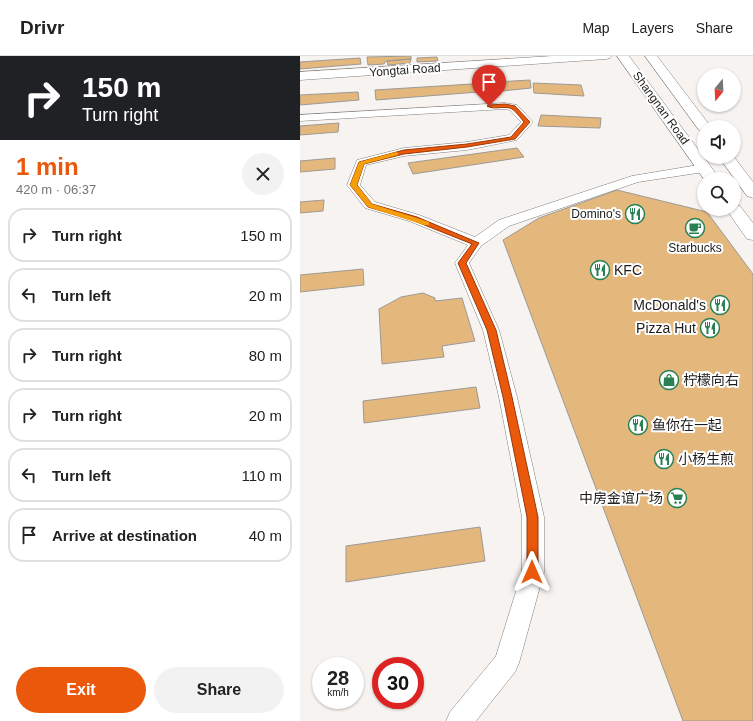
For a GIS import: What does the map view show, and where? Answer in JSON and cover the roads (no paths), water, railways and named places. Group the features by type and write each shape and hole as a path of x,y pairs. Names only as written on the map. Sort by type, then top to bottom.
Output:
{"main road":[{"name":"Yongtai Road","path":"300,76 606,56"},
{"name":"Shangnan Road","path":"623,56 707,172"},
{"name":"Shangnan Road","path":"651,56 699,120"},
{"path":"731,164 753,193"},
{"path":"739,216 753,235"}],"street":[{"path":"300,118 505,106 513,107 528,122 513,138 467,146 404,152 361,163 353,185 370,205 414,218 476,243"},
{"path":"459,721 506,663 532,572 533,517 508,397 491,330 462,263 476,243 504,223 636,179 704,168"}],"place":[{"name":"Domino's","path":"635,214"},
{"name":"Starbucks","path":"695,228"},
{"name":"KFC","path":"600,270"},
{"name":"McDonald's","path":"720,305"},
{"name":"Pizza Hut","path":"710,328"},
{"name":"柠檬向右","path":"669,380"},
{"name":"鱼你在一起","path":"638,425"},
{"name":"小杨生煎","path":"664,459"},
{"name":"中房金谊广场","path":"677,498"}]}
